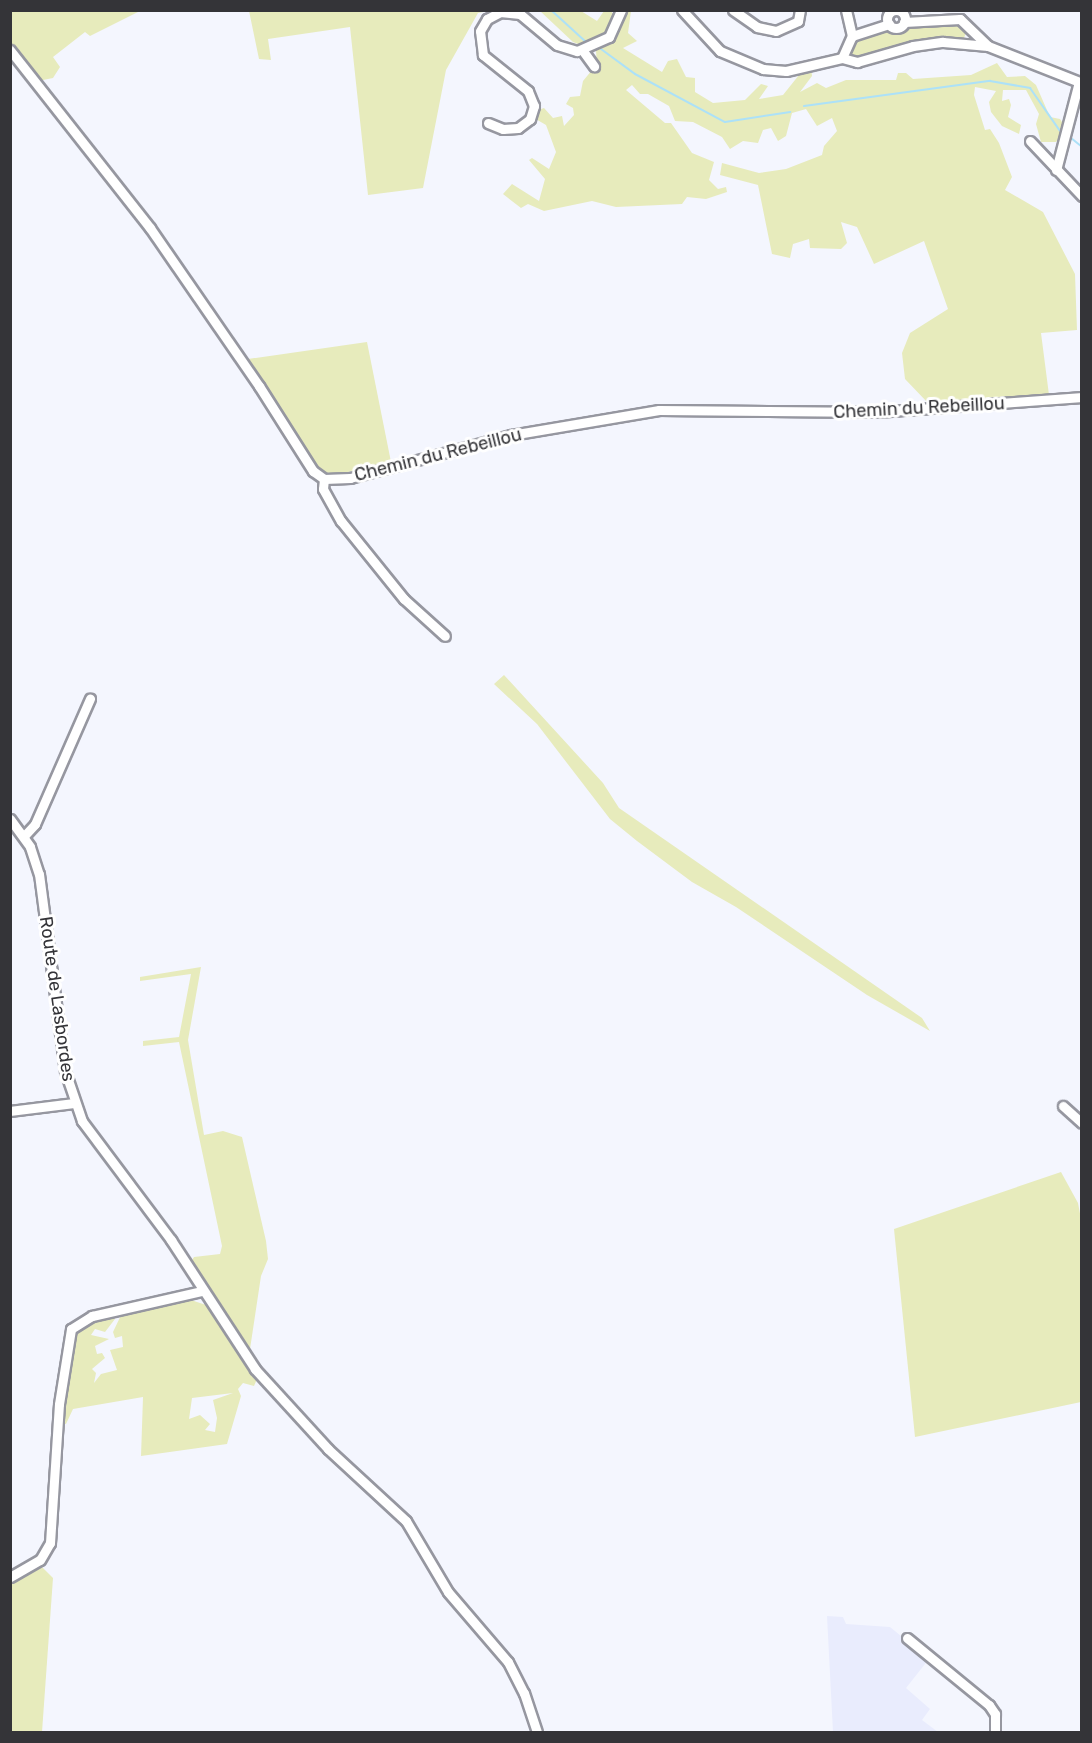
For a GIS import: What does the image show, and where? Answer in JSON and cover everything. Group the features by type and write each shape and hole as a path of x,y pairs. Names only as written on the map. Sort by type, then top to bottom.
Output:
{"street":[{"path":"488,123 518,128 530,119 534,106 528,91 483,55 480,31 487,19 500,12 514,11 564,49 583,51 609,37 621,10"},
{"path":"682,10 713,45 748,66 786,71 842,58 857,62 932,42 988,46 1080,82 1056,170"},
{"path":"733,10 757,27 776,31 798,21 800,10"},
{"path":"842,58 852,36 846,10"},
{"path":"889,24 889,15 897,10 902,13 904,22"},
{"path":"889,24 895,28 904,22 960,19 988,46"},
{"path":"852,36 889,24"},
{"path":"10,50 84,148 144,220 259,386 313,471 324,479 323,489 341,521 404,599 445,636"},
{"path":"583,51 594,66"},
{"path":"1030,141 1082,196"},
{"name":"Chemin du Rebeillou","path":"324,479 350,478 511,435 658,410 877,411 1082,397"},
{"path":"24,836 35,824 90,699"},
{"name":"Route de Lasbordes","path":"10,819 24,836 35,859 42,888 65,1071 73,1103 89,1131 171,1240 202,1291 255,1369 294,1414 406,1521 448,1592 508,1662 524,1693 537,1732"},
{"path":"10,1111 73,1103"},
{"path":"1063,1107 1082,1123"},
{"path":"10,1578 40,1560 50,1543 59,1404 71,1329 92,1316 202,1291"},
{"path":"907,1638 989,1706 994,1714 995,1732"}],"shaded area":[{"path":"827,1616 843,1617 846,1624 890,1627 929,1659 906,1688 930,1709 922,1720 938,1732 833,1732"}],"green space":[{"path":"10,11 140,11 90,36 85,32 53,57 60,67 53,78 38,81 11,43"},
{"path":"249,11 489,11 478,13 446,70 423,188 368,195 350,27 268,39 271,60 259,59"},
{"path":"540,11 581,11 597,21 604,11 611,11 620,23 624,11 631,11 628,33 637,41 623,48 662,72 668,61 677,59 686,77 695,78 695,92 713,103 745,100 761,84 768,86 759,99 783,95 803,70 811,67 812,76 800,92 817,83 826,88 846,80 896,80 898,73 906,73 913,79 971,75 997,63 1007,77 1025,76 1036,85 1050,117 1060,119 1066,128 1056,142 1041,142 1036,124 1039,114 1026,90 1003,90 1002,101 1009,99 1011,105 1008,117 1021,125 1019,134 1002,126 991,112 989,102 996,91 975,87 974,95 985,130 990,129 999,143 1012,177 1005,190 1043,212 1075,274 1077,330 1041,333 1049,395 928,403 905,379 902,353 910,333 948,309 924,241 874,264 857,227 841,222 847,243 841,249 810,248 809,239 793,244 790,258 772,254 758,185 720,175 722,163 759,173 786,169 822,155 824,146 837,131 832,118 817,126 806,109 792,113 786,136 778,141 771,128 763,130 758,143 743,141 730,149 722,137 693,122 675,121 669,106 648,94 640,94 632,85 626,90 665,123 671,123 692,153 714,162 709,180 718,189 726,187 727,192 706,199 687,197 682,204 616,207 592,201 544,211 528,204 521,208 503,194 512,184 539,201 545,179 529,160 532,158 549,169 556,152 546,125 534,118 538,110 544,108 553,118 562,116 564,126 574,115 573,108 566,104 570,97 580,96 583,81 597,64 596,51 573,42"},
{"path":"954,21 967,30 964,38 924,40 856,59 849,56 858,37"},
{"path":"367,342 391,462 331,476 320,470 248,359"},
{"path":"504,675 603,783 619,808 922,1018 930,1031 867,995 736,907 692,882 610,819 537,724 494,684"},
{"path":"201,967 188,1040 204,1135 223,1131 242,1137 266,1241 268,1259 261,1276 250,1349 244,1352 190,1264 194,1257 220,1254 222,1246 179,1042 143,1046 143,1041 179,1037 191,974 140,981 140,977"},
{"path":"1061,1172 1078,1203 1081,1219 1081,1402 915,1437 894,1229"},
{"path":"191,1300 206,1305 257,1379 254,1386 243,1383 238,1389 241,1396 227,1444 141,1456 143,1397 73,1409 66,1424 59,1423 77,1325 111,1315 115,1319 105,1332 95,1329 91,1335 109,1339 95,1346 97,1354 102,1353 105,1358 92,1369 96,1373 94,1383 101,1374 117,1370 110,1350 123,1347 122,1336 115,1338 113,1332 123,1311","holes":["233,1393 213,1400 217,1418 215,1432 205,1430 210,1424 200,1415 189,1419 192,1398"]},
{"path":"40,1565 53,1578 42,1732 11,1732 10,1582"}],"waterway":[{"path":"551,10 586,42"},
{"path":"601,49 635,74 725,122 790,112"},
{"path":"804,106 990,81 1030,88 1060,131"},
{"path":"1071,138 1082,147"}]}
